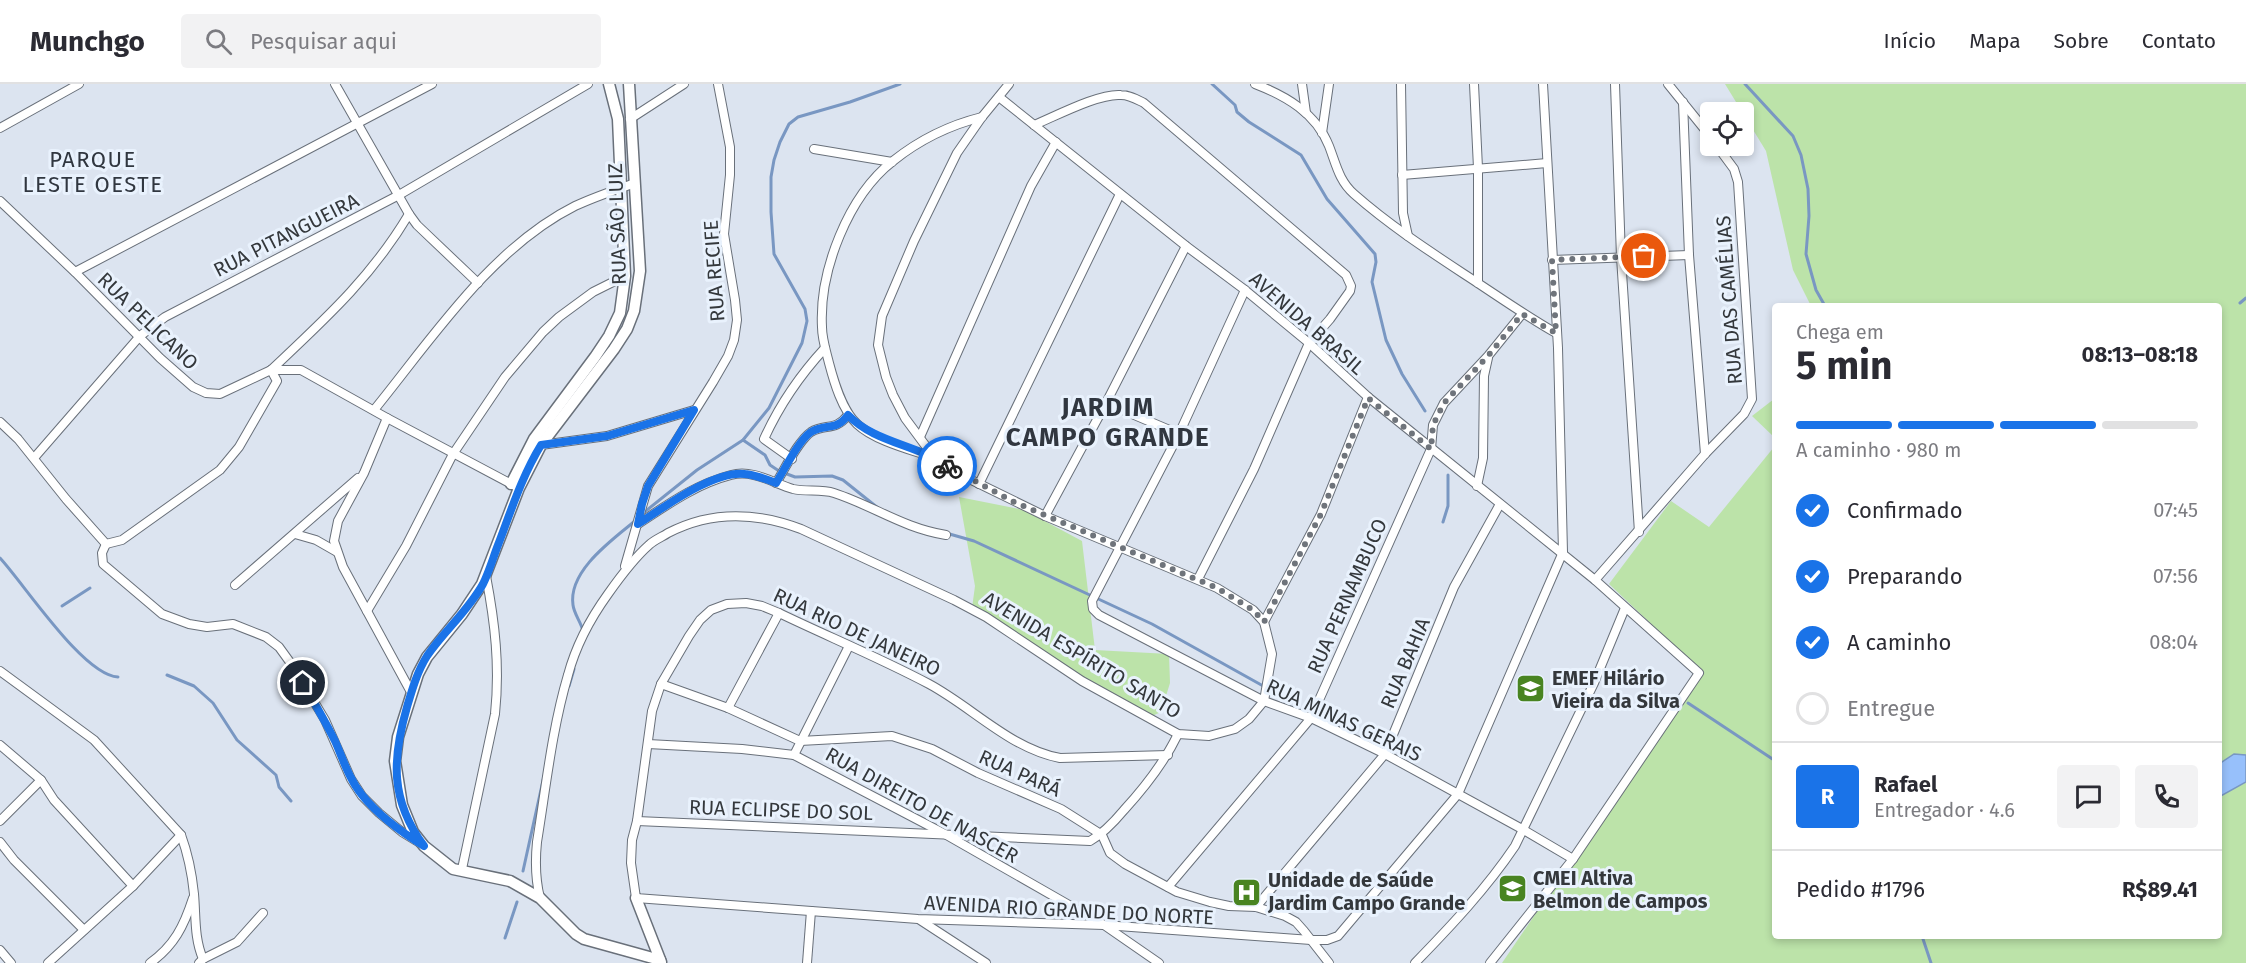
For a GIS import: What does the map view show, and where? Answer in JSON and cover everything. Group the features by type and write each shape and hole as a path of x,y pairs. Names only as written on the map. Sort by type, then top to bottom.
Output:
{"street":[{"path":"0,128 79,84"},
{"path":"335,84 409,214 417,225 478,283"},
{"path":"75,272 432,84"},
{"name":"RUA PITANGUEIRA","path":"34,458 140,336 165,317 399,195 588,84"},
{"name":"RUA SÃO LUIZ","path":"540,898 510,881 453,868 424,846 413,832 402,805 395,761 398,737 411,692 427,657 462,614 486,576 525,454 540,429 609,336 620,313 625,276 618,119 609,84"},
{"path":"630,119 684,84"},
{"name":"RUA RECIFE","path":"622,574 648,486 728,356 734,340 737,320 732,273 724,234 730,175 730,147 718,84"},
{"path":"937,459 905,417 886,376 878,345 882,316 914,242 957,153 1009,84"},
{"path":"1255,84 1289,99 1306,113 1322,133 1343,183 1357,196 1408,236 1522,314 1556,333"},
{"path":"1302,84 1306,113"},
{"path":"1322,133 1329,84"},
{"path":"1401,84 1403,213 1408,236"},
{"path":"1474,84 1478,168 1478,283"},
{"name":"AVENIDA RIO GRANDE DO NORTE","path":"636,898 918,919 1104,925 1311,940 1327,940 1338,936 1458,794 1563,552 1558,348 1543,84"},
{"path":"1615,84 1621,257 1639,532"},
{"path":"1668,84 1700,123"},
{"name":"RUA SÃO LUIZ","path":"515,486 541,445 614,349 627,329 634,311 640,271 627,87"},
{"path":"1034,125 1104,96 1119,94 1131,96 1144,103 1346,275 1351,286 1350,291 1330,319 1309,343 1254,469 1198,579"},
{"name":"AVENIDA BRASIL","path":"999,97 1186,246 1245,290 1309,343 1368,398 1563,552 1699,673 1572,859"},
{"path":"1683,102 1689,255 1705,454"},
{"path":"982,117 942,131 892,162 855,206 833,256 823,293 822,328 825,348 831,372 848,415 873,435 937,459 957,473 1045,516 1198,579 1234,597 1253,610 1264,622 1272,654 1264,701"},
{"path":"920,437 1031,186 1056,142"},
{"path":"814,149 892,162"},
{"name":"RUA DAS CAMÉLIAS","path":"1595,580 1750,405 1753,392 1738,182 1734,169 1724,156"},
{"path":"1402,175 1546,163"},
{"path":"374,410 478,283 519,245 575,206 635,183"},
{"path":"979,484 1120,194"},
{"name":"RUA PELICANO","path":"0,201 193,387 206,393 220,394 271,370 301,370 515,486"},
{"path":"106,544 122,540 220,470 239,447 277,381 271,370 357,287 387,249 409,214"},
{"path":"1045,516 1186,246"},
{"path":"1552,260 1689,255"},
{"path":"367,612 406,546 453,454 505,377 543,332 559,317 593,292 625,276"},
{"path":"1119,547 1179,434 1245,290"},
{"name":"RUA PERNAMBUCO","path":"1168,887 1311,718 1431,449 1433,425 1444,403 1488,356 1522,314"},
{"path":"792,459 764,439 775,414 810,364 825,348"},
{"path":"1477,486 1483,458 1484,376 1488,356"},
{"path":"1264,622 1321,514 1368,398"},
{"path":"1106,403 1179,434"},
{"path":"541,445 607,436 694,410"},
{"path":"776,483 808,434 837,425 848,415"},
{"path":"387,418 364,473 338,521 334,541 337,552 367,612 411,692"},
{"path":"0,422 18,438 66,499 106,544"},
{"path":"236,585 364,473"},
{"path":"638,524 685,494 732,474 744,473 801,490 832,492 911,527 946,535"},
{"name":"RUA BAHIA","path":"1256,907 1386,754 1454,587 1500,504"},
{"name":"AVENIDA ESPÍRITO SANTO","path":"540,898 535,872 537,842 567,676 584,632 622,574 650,543 677,529 702,520 730,515 776,519 801,528 954,600 986,618 1082,681 1178,734 1209,736 1235,729 1249,719 1264,701"},
{"path":"295,534 316,540 337,552"},
{"path":"106,544 102,553 103,564 162,614 189,624 207,627 233,624 266,637 279,647 325,720 351,779 362,796 402,832 424,846"},
{"name":"RUA MINAS GERAIS","path":"1119,547 1092,601 1093,609 1099,615 1264,701 1311,718 1386,754 1572,859"},
{"path":"462,869 498,690 496,632 486,576"},
{"name":"RUA RIO DE JANEIRO","path":"661,961 636,898 631,863 632,840 637,821 652,711 661,684 688,636 711,610 727,604 746,603 779,613 929,684 1022,745 1043,755 1060,758 1168,755"},
{"path":"1415,963 1450,928 1515,846 1594,683 1625,608"},
{"path":"728,708 779,613"},
{"path":"794,755 849,646"},
{"path":"0,670 94,740 181,835 187,850 194,894 197,941 201,961 237,942 263,914"},
{"name":"RUA PARÁ","path":"661,684 728,708 800,741 892,736 913,741 978,773 1061,809 1102,835 1110,853 1125,864 1168,887 1210,902 1229,906 1256,907 1290,919 1329,963"},
{"path":"1102,835 1145,787 1168,755 1178,734"},
{"path":"0,744 41,780 54,800 133,886"},
{"name":"RUA DIREITO DE NASCER","path":"648,744 742,749 794,755 944,833 1104,925 1159,963"},
{"path":"2,818 41,780"},
{"name":"RUA ECLIPSE DO SOL","path":"637,821 944,833 1075,842 1090,842 1102,835"},
{"path":"48,963 133,886 181,835"},
{"path":"0,842 14,860 84,930"},
{"path":"1490,963 1572,859"},
{"path":"150,963 174,941 184,924 194,894"},
{"path":"540,898 584,939 661,961"},
{"path":"807,963 811,911"},
{"path":"918,919 986,963"},
{"path":"0,950 11,963"}],"green space":[{"path":"1725,84 2246,84 2246,963 1502,963 1703,673 1609,584 1671,501 1709,527 1772,449 1772,939 2222,939 2222,303 1810,303 1793,270 1766,151 1754,131 1754,102 1736,102"},
{"path":"1772,401 1772,435 1752,416"},
{"path":"959,497 1024,510 1082,541 1095,650 1169,654 1170,683 1161,712 1152,716 1100,688 972,608 975,586"}],"water":[{"path":"2234,754 2246,755 2246,782 2222,795 2222,762"}],"waterway":[{"path":"642,514 697,470 743,440 769,408 802,343 807,321 805,309 774,254 771,212 771,177 774,160 789,124 798,117 900,84"},
{"path":"1212,84 1235,105 1237,112 1249,122 1301,155 1327,199 1375,254 1376,262 1372,282 1386,340 1402,374 1425,411"},
{"path":"1745,84 1793,136 1801,155 1808,189 1809,216 1806,254 1816,290 1823,303"},
{"path":"2240,303 2246,298"},
{"path":"743,440 765,455 770,465 779,471 795,477 832,476 843,480 878,508"},
{"path":"1443,522 1448,506 1448,475"},
{"path":"583,631 573,605 573,592 577,580 594,557 635,521"},
{"path":"946,533 974,541 1152,624 1265,687"},
{"path":"0,558 72,646 104,672 118,677"},
{"path":"62,606 90,588"},
{"path":"569,686 574,669"},
{"path":"167,675 194,686 213,703 237,740 276,775 279,787 291,801"},
{"path":"1688,703 1772,759"},
{"path":"523,871 544,776"},
{"path":"505,938 517,902"},
{"path":"1923,939 1931,963"}],"way so far":[{"path":"947,466 1014,502 1217,588 1253,610 1264,622 1321,514 1368,398 1431,449 1433,425 1444,403 1488,356 1522,314 1556,333 1552,260 1644,256"}],"place":[{"name":"EMEF Hilário Vieira da Silva","path":"1531,689"},
{"name":"CMEI Altiva Belmon de Campos","path":"1512,889"},
{"name":"Unidade de Saúde Jardim Campo Grande","path":"1247,892"}],"district":[{"name":"PARQUE LESTE OESTE","path":"93,172"},
{"name":"JARDIM CAMPO GRANDE","path":"1108,422"}],"route":[{"path":"303,683 325,720 351,779 362,796 402,832 424,846 413,832 402,805 395,761 398,737 411,692 427,657 476,596 486,576 519,488 541,445 607,436 694,410 678,441 648,486 638,524 685,494 732,474 744,473 776,483 808,434 814,430 837,425 848,415 873,435 937,459 947,466"}]}
